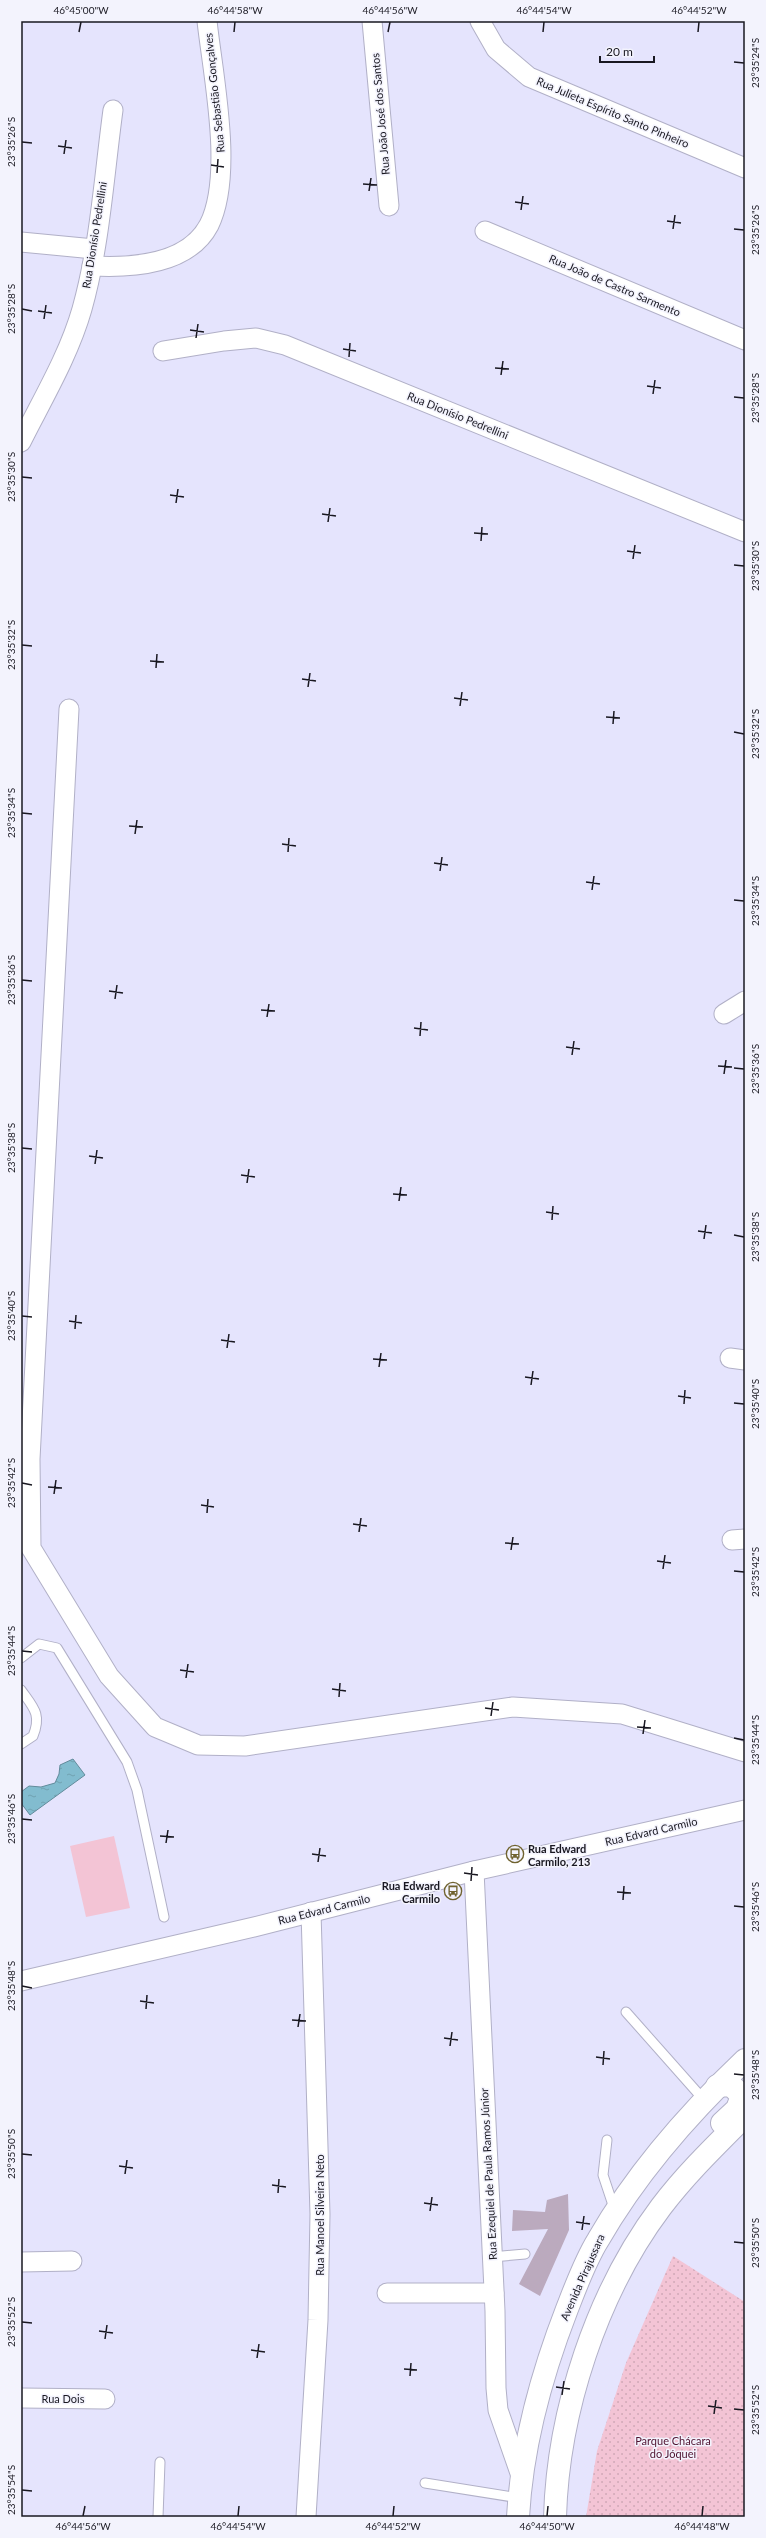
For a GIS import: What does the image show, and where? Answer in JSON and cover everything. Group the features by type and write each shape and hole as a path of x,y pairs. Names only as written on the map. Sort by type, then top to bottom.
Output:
{"main road":[{"name":"Avenida Pirajussara","path":"519,2507 520,2473 546,2363 580,2277 597,2241 615,2212 671,2136 711,2093 745,2060"},
{"path":"684,2178 708,2137 741,2102 742,2096 731,2085 711,2093"},
{"path":"555,2517 556,2489 562,2447 575,2384 619,2275 660,2207 684,2178 745,2116"}],"street":[{"name":"Rua Sebastião Gonçalves","path":"21,242 93,258 121,267 149,263 175,255 192,243 208,226 217,201 221,149 207,21"},
{"name":"Rua João José dos Santos","path":"372,21 389,206"},
{"name":"Rua Julieta Espírito Santo Pinheiro","path":"480,21 496,49 530,77 745,168"},
{"name":"Rua Dionísio Pedrellini","path":"21,442 60,363 76,324 93,258 113,110"},
{"name":"Rua João de Castro Sarmento","path":"485,231 745,340"},
{"name":"Rua Dionísio Pedrellini","path":"163,352 224,341 256,338 286,345 745,532"},
{"path":"69,709 30,1459 31,1548 110,1676 155,1727 198,1745 245,1746 513,1707 622,1714 745,1752"},
{"path":"724,1014 745,1001"},
{"name":"Rua Edvard Carmilo","path":"21,1981 311,1912 474,1871 745,1810"},
{"name":"Rua Ezequiel de Paula Ramos Júnior","path":"474,1871 494,2293 494,2358 498,2410 520,2473"},
{"name":"Rua Manoel Silveira Neto","path":"306,2517 318,2320 320,2214 311,1912"},
{"path":"21,2262 72,2261"},
{"path":"387,2292 494,2293"},
{"name":"Rua Dois","path":"21,2398 105,2398"}],"lane":[{"path":"21,1658 38,1644 56,1648 126,1762 137,1790 164,1917"},
{"path":"21,1690 37,1713 38,1721 33,1736 21,1744"},
{"path":"626,2012 711,2093"},
{"path":"607,2140 603,2175 615,2212"},
{"path":"492,2257 525,2254"},
{"path":"158,2517 160,2462"},
{"path":"425,2483 519,2507"}],"green space":[{"path":"114,1836 130,1908 86,1917 70,1846"},
{"name":"Parque Chácara do Jóquei","path":"673,2256 745,2302 745,2517 586,2517 597,2451 626,2363"}],"water":[{"path":"73,1759 85,1775 30,1815 21,1803 21,1792 29,1786 41,1787 55,1783 59,1774 60,1765"}],"building":[{"path":"568,2194 569,2230 540,2296 519,2284 548,2229 512,2231 513,2210 545,2212 547,2200"}],"place":[{"name":"Rua Edward Carmilo, 213","path":"515,1854"},
{"name":"Rua Edward Carmilo","path":"453,1891"}]}
